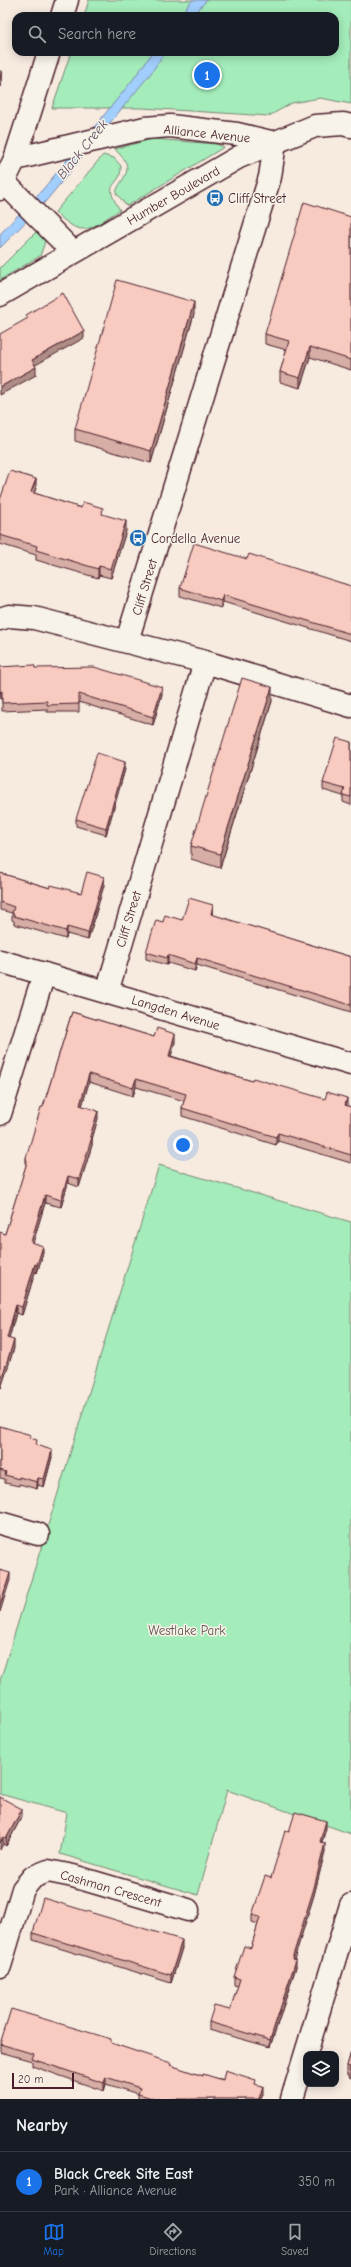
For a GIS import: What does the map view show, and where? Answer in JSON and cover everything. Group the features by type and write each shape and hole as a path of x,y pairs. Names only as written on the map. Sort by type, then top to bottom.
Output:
{"street":[{"path":"63,12 67,0"},
{"path":"48,56 15,159 8,190 46,223 73,252"},
{"path":"275,142 315,126 343,124 351,126"},
{"name":"Alliance Avenue","path":"15,159 128,132 170,126 237,134 275,142"},
{"name":"Humber Boulevard","path":"0,295 239,157 275,142"},
{"name":"Cliff Street","path":"127,641 270,176 275,142"},
{"path":"0,619 9,616 34,618 127,641 205,662 351,706"},
{"name":"Cliff Street","path":"107,992 205,662"},
{"name":"Langden Avenue","path":"0,961 351,1064"},
{"path":"0,1114 44,974"},
{"path":"0,1522 38,1534"},
{"name":"Cashman Crescent","path":"0,1966 23,1889 33,1877 48,1872 73,1876 188,1910"},
{"path":"292,2099 351,1905"}],"green space":[{"path":"89,0 351,0 351,104 320,98 292,103 269,116 142,108 52,108 70,56 339,56 339,12 85,12"},
{"path":"152,139 216,144 224,147 127,206 116,193 126,174 127,166 123,158 115,149"},
{"path":"103,155 114,158 121,166 120,173 112,189 114,200 120,210 94,226 87,229 81,229 65,221 55,212"},
{"path":"37,231 45,242 40,256 0,280 0,268"},
{"name":"Westlake Park","path":"159,1165 351,1222 351,1834 227,1790 198,1895 60,1854 67,1813 0,1794 0,1681"}],"water":[{"path":"192,0 207,0 196,12 183,12"},
{"name":"Black Creek","path":"150,56 162,56 151,73 46,201 0,248 0,234 44,188 132,81"}],"building":[{"path":"304,202 351,217 351,360 310,347 300,378 280,372 289,341 265,334"},
{"path":"117,280 194,302 151,451 75,429"},
{"path":"63,293 84,331 32,360 36,367 0,387 0,334 28,318 26,315"},
{"path":"10,471 36,479 31,492 81,508 83,502 103,508 102,514 126,521 111,569 99,566 98,569 36,550 37,546 0,535 0,500"},
{"path":"194,543 247,559 249,554 351,586 351,634 223,595 221,601 180,588"},
{"path":"34,665 35,668 94,667 162,687 153,717 79,694 79,704 47,705 47,701 2,703 2,691 0,692 0,667"},
{"path":"242,678 272,687 220,854 191,846"},
{"path":"337,738 351,742 351,797 343,795 345,789 323,783"},
{"path":"97,753 125,762 106,828 76,819"},
{"path":"87,872 104,877 88,933 67,927 66,931 14,916 12,913 14,907 0,902 0,873 50,888 51,885 81,893"},
{"path":"189,898 213,905 211,914 351,957 351,1005 197,958 195,964 168,955 167,958 146,952 156,920 163,922 165,915 182,920"},
{"path":"72,1012 154,1037 157,1028 175,1034 169,1056 252,1081 253,1078 325,1099 327,1092 347,1098 345,1105 351,1107 351,1155 278,1133 276,1137 182,1108 186,1094 136,1079 133,1088 89,1074 80,1105 98,1111 90,1136 92,1137 79,1179 68,1176 61,1200 45,1195 31,1242 43,1246 37,1265 35,1264 22,1307 16,1305 7,1338 14,1340 0,1380 0,1232 5,1234 27,1162 26,1158 41,1107 43,1107"},
{"path":"0,1426 31,1435 30,1438 37,1440 36,1445 52,1450 44,1479 38,1478 37,1482 19,1477 19,1479 5,1475 6,1472 0,1470"},
{"path":"0,1570 10,1573 0,1605"},
{"path":"0,1797 22,1809 6,1839 3,1837 0,1843"},
{"path":"295,1812 326,1821 320,1842 325,1843 314,1888 292,1959 296,1960 270,2040 209,2022 214,2006 230,2010 240,1979 234,1977 244,1946 251,1948 260,1917 252,1915 265,1876 271,1878 285,1831 289,1832"},
{"path":"43,1898 182,1940 171,1975 33,1933"},
{"path":"11,2009 111,2039 111,2043 171,2063 170,2065 203,2076 203,2074 223,2080 225,2070 256,2080 255,2084 263,2086 259,2099 156,2099 138,2094 140,2088 106,2077 104,2083 32,2059 34,2054 0,2044"},
{"path":"351,2052 351,2071 349,2070 350,2067 347,2066"}],"place":[{"name":"Black Creek Site East","path":"207,75"},
{"name":"Cliff Street","path":"215,198"},
{"name":"Cordella Avenue","path":"138,538"}]}
